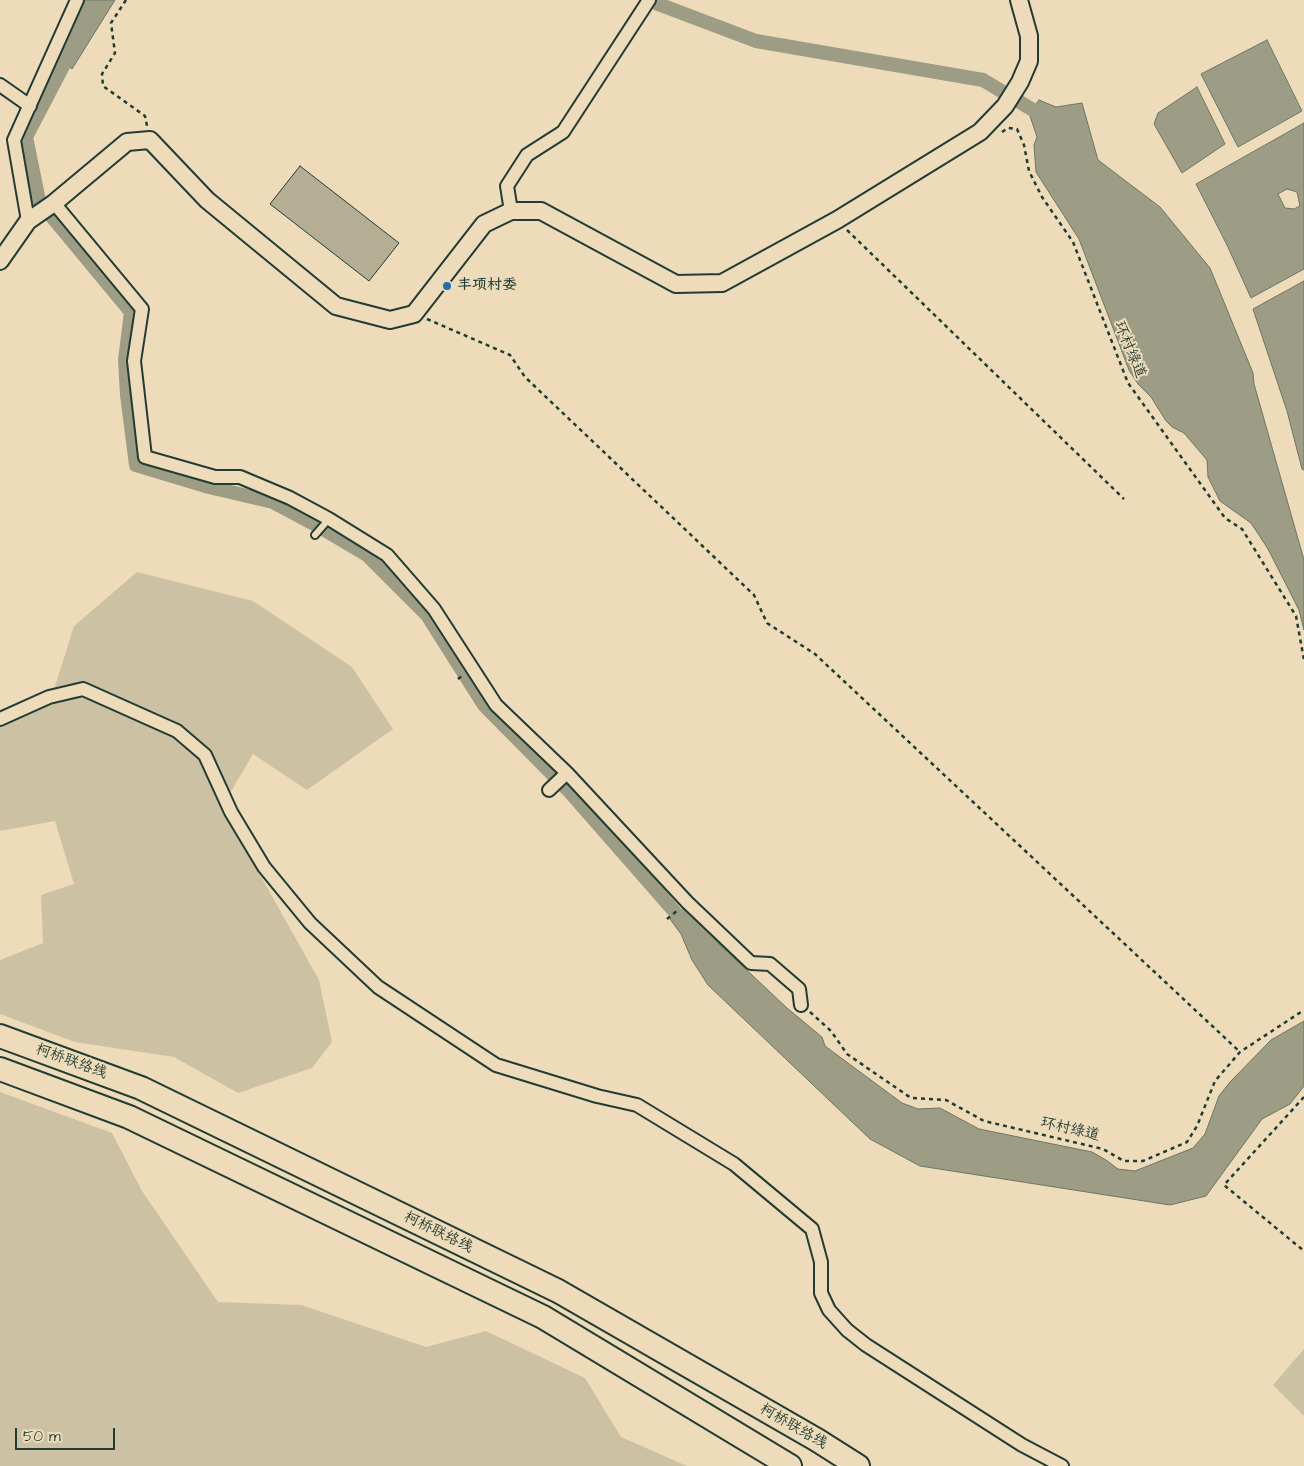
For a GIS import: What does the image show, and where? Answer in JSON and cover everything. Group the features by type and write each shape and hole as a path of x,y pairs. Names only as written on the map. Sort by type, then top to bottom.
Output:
{"highway":[{"name":"柯桥联络线","path":"0,1036 141,1088 558,1291 817,1440 858,1466"},
{"name":"柯桥联络线","path":"0,1069 129,1117 543,1317 790,1466"},
{"path":"817,1440 872,1466"}],"street":[{"path":"28,221 14,140 77,0"},
{"path":"0,262 28,221 54,203 127,142 150,140 207,200 336,306 390,320 414,314 484,224 511,211 541,211 676,284 722,283 837,220 980,132 1005,106 1020,82 1029,61 1029,36 1019,0"},
{"path":"511,211 507,186 527,155 563,132 647,3"},
{"path":"0,85 30,106"},
{"path":"54,203 142,309 134,362 145,457 215,477 240,477 290,498 387,554 434,609 496,705 565,774 687,902 751,963 770,964 799,989 801,1005"},
{"path":"0,719 49,697 83,689 177,731 205,755 231,812 264,867 310,923 378,987 496,1065 597,1096 637,1105 734,1164 812,1229 821,1262 821,1293 828,1310 847,1330 866,1345 1022,1445 1062,1466"},
{"path":"551,788 565,774"}],"lane":[{"path":"315,535 329,519"}],"path":[{"path":"126,0 111,23 115,53 102,74 103,86 145,116 150,140"},
{"name":"环村绿道","path":"1000,133 1008,128 1017,129 1024,145 1029,171 1042,197 1073,242 1128,382 1225,518 1242,529 1296,616 1304,660"},
{"path":"837,220 1124,499"},
{"path":"414,314 510,355 525,377 754,595 767,623 815,654 1240,1052"},
{"name":"环村绿道","path":"801,1005 831,1031 847,1054 911,1098 946,1100 984,1121 1103,1149 1124,1161 1142,1161 1187,1142 1197,1126 1215,1081 1240,1052 1304,1010"},
{"path":"1304,1097 1224,1185 1304,1251"}],"shaded area":[{"path":"80,0 115,0 72,69 55,56"},
{"path":"1267,40 1302,111 1238,147 1201,74"},
{"path":"1197,87 1225,144 1182,173 1154,124 1158,113"},
{"path":"1039,100 1056,107 1082,103 1098,160 1160,207 1210,268 1253,373 1254,384 1304,560 1304,630 1299,610 1268,549 1251,523 1220,501 1208,477 1207,460 1184,433 1172,427 1166,421 1151,397 1138,384 1129,370 1079,239 1036,172 1034,145 1037,137 1029,113"},
{"path":"1304,123 1304,269 1251,298 1196,184","holes":["1287,189 1297,192 1300,206 1294,209 1285,208 1278,194"]},
{"path":"1304,281 1304,470 1302,469 1287,411 1253,309"},
{"path":"137,572 253,601 352,667 393,729 307,790 253,754 222,807 319,980 332,1042 312,1068 238,1093 174,1057 75,1042 0,1014 0,960 43,943 41,895 74,884 55,821 0,831 0,724 51,699 74,626"},
{"path":"686,906 719,944 787,1008 822,1037 825,1046 902,1103 918,1109 940,1108 979,1129 1092,1152 1118,1169 1135,1171 1193,1148 1205,1134 1219,1096 1230,1082 1271,1040 1304,1021 1304,1086 1290,1104 1262,1119 1206,1196 1170,1205 920,1166 870,1139 708,985 692,960 681,934 670,919"},
{"path":"0,1092 112,1133 142,1191 218,1302 301,1305 426,1347 486,1331 585,1378 621,1437 687,1466 0,1466"},
{"path":"1304,1349 1304,1416 1273,1385"}],"building":[{"path":"300,166 399,243 369,281 270,204"}],"waterway":[{"path":"654,0 658,4 756,41 983,80 1048,119"},
{"path":"73,47 26,137 39,201 131,312 125,360 127,395 136,465 209,487 273,502 367,555 427,615 484,705 568,790 688,927"}],"place":[{"name":"丰项村委","path":"447,286"}]}
